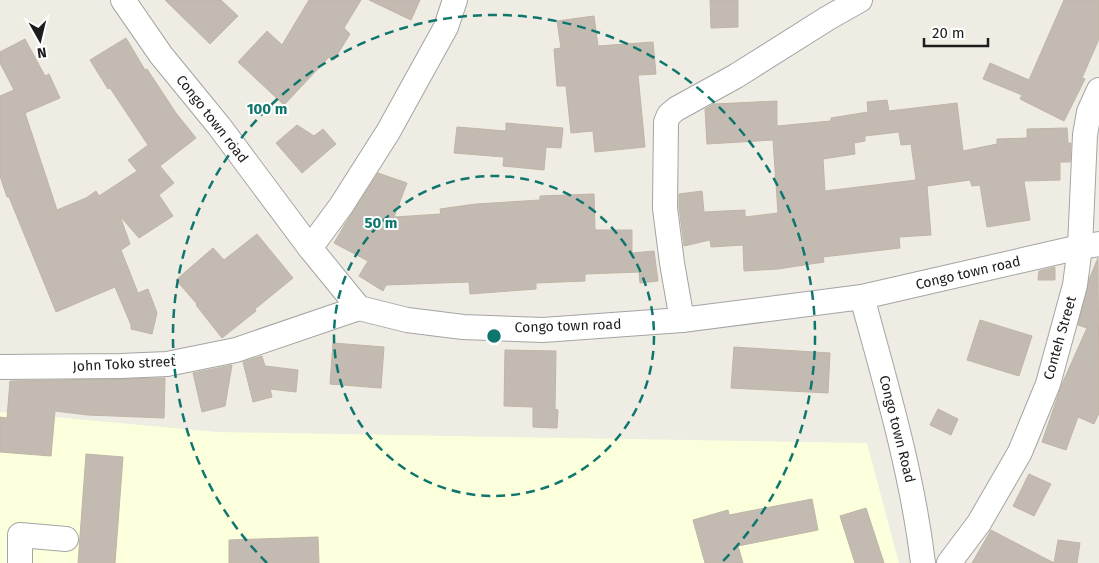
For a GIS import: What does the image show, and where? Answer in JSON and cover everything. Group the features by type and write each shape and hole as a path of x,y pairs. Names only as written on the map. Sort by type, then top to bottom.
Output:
{"street":[{"name":"Congo town road","path":"122,0 310,248 360,308 407,320 472,327 543,330 682,320 862,297 1089,246"},
{"path":"310,248 341,206 388,132 446,27 455,0"},
{"path":"682,320 665,208 666,122 669,115 676,109 736,76 860,0"},
{"name":"Conteh Street","path":"949,563 979,523 1020,452 1048,384 1075,285 1089,246 1085,135 1089,112 1099,90"},
{"name":"Congo town Road","path":"862,297 905,459 923,563"},
{"name":"John Toko street","path":"0,367 94,367 168,364 236,350 360,308"},
{"path":"20,563 20,535 66,539"}],"shaded area":[{"path":"0,412 218,432 867,443 899,563 0,563"}],"building":[{"path":"165,0 221,0 238,16 210,44"},
{"path":"309,0 361,0 344,28 350,34 334,60 329,57 284,105 238,62 267,31 282,45"},
{"path":"369,0 420,0 411,20"},
{"path":"710,0 738,0 738,27 711,28"},
{"path":"1064,0 1099,0 1099,39 1082,78 1085,79 1064,121 1020,99 1022,95 983,79 990,63 1029,80"},
{"path":"594,16 598,46 653,42 656,74 638,75 645,147 595,152 593,131 571,133 566,86 557,86 554,49 561,48 557,21"},
{"path":"126,38 145,70 147,69 176,113 196,138 160,166 174,183 159,195 173,216 139,238 120,216 130,244 121,250 138,293 148,289 157,313 152,334 131,329 115,287 56,312 9,197 7,197 0,176 0,96 14,90 0,63 0,52 25,39 45,76 49,74 60,98 25,113 57,210 86,198 96,191 99,196 137,171 128,160 148,145 90,60"},
{"path":"887,100 889,111 957,103 963,151 997,144 997,139 1027,138 1027,129 1067,128 1068,143 1071,143 1070,162 1060,162 1060,180 1024,181 1030,220 987,227 980,185 972,186 970,180 927,186 931,235 899,237 900,248 823,257 824,262 778,269 744,271 743,245 711,247 710,240 684,246 679,194 702,191 704,212 745,210 745,217 778,213 773,140 707,144 705,109 714,104 777,101 777,126 831,121 831,118 868,112 867,102","holes":["899,132 901,145 911,144 916,180 825,191 823,159 855,154 854,143 865,141 865,136"]},
{"path":"506,123 563,128 561,148 546,147 544,170 503,166 504,157 454,153 457,127 506,131"},
{"path":"297,125 314,136 323,129 336,144 302,173 276,143"},
{"path":"378,173 407,183 394,217 441,214 440,209 476,204 540,200 540,196 594,194 595,230 632,230 632,253 654,251 658,281 640,283 639,272 585,274 585,281 536,283 536,289 470,294 469,282 386,285 383,291 359,276 368,261 334,243"},
{"path":"257,234 293,278 222,338 197,304 176,280 213,248 224,260"},
{"path":"1098,258 1099,413 1094,424 1078,417 1066,450 1042,442 1062,384 1087,328 1078,325 1090,277"},
{"path":"1055,267 1055,280 1038,280 1039,271"},
{"path":"980,320 1032,336 1019,376 967,360"},
{"path":"333,343 384,347 381,388 330,384"},
{"path":"734,347 830,353 828,393 731,388"},
{"path":"505,350 556,351 555,409 558,410 557,428 533,427 533,407 504,406"},
{"path":"262,356 265,366 298,370 296,392 270,389 272,397 253,402 243,362"},
{"path":"232,365 225,406 202,412 193,373"},
{"path":"165,378 164,418 88,415 55,411 51,456 0,452 0,417 7,418 10,381"},
{"path":"938,409 958,419 951,435 930,425"},
{"path":"86,454 123,457 115,563 78,563"},
{"path":"1029,474 1051,484 1034,516 1013,506"},
{"path":"812,499 818,530 738,546 743,563 705,563 693,520 728,510 729,515"},
{"path":"866,508 884,563 855,563 840,516"},
{"path":"991,530 1054,563 972,563"},
{"path":"318,537 319,563 229,563 229,540"},
{"path":"1058,540 1080,543 1077,563 1054,563"}]}
